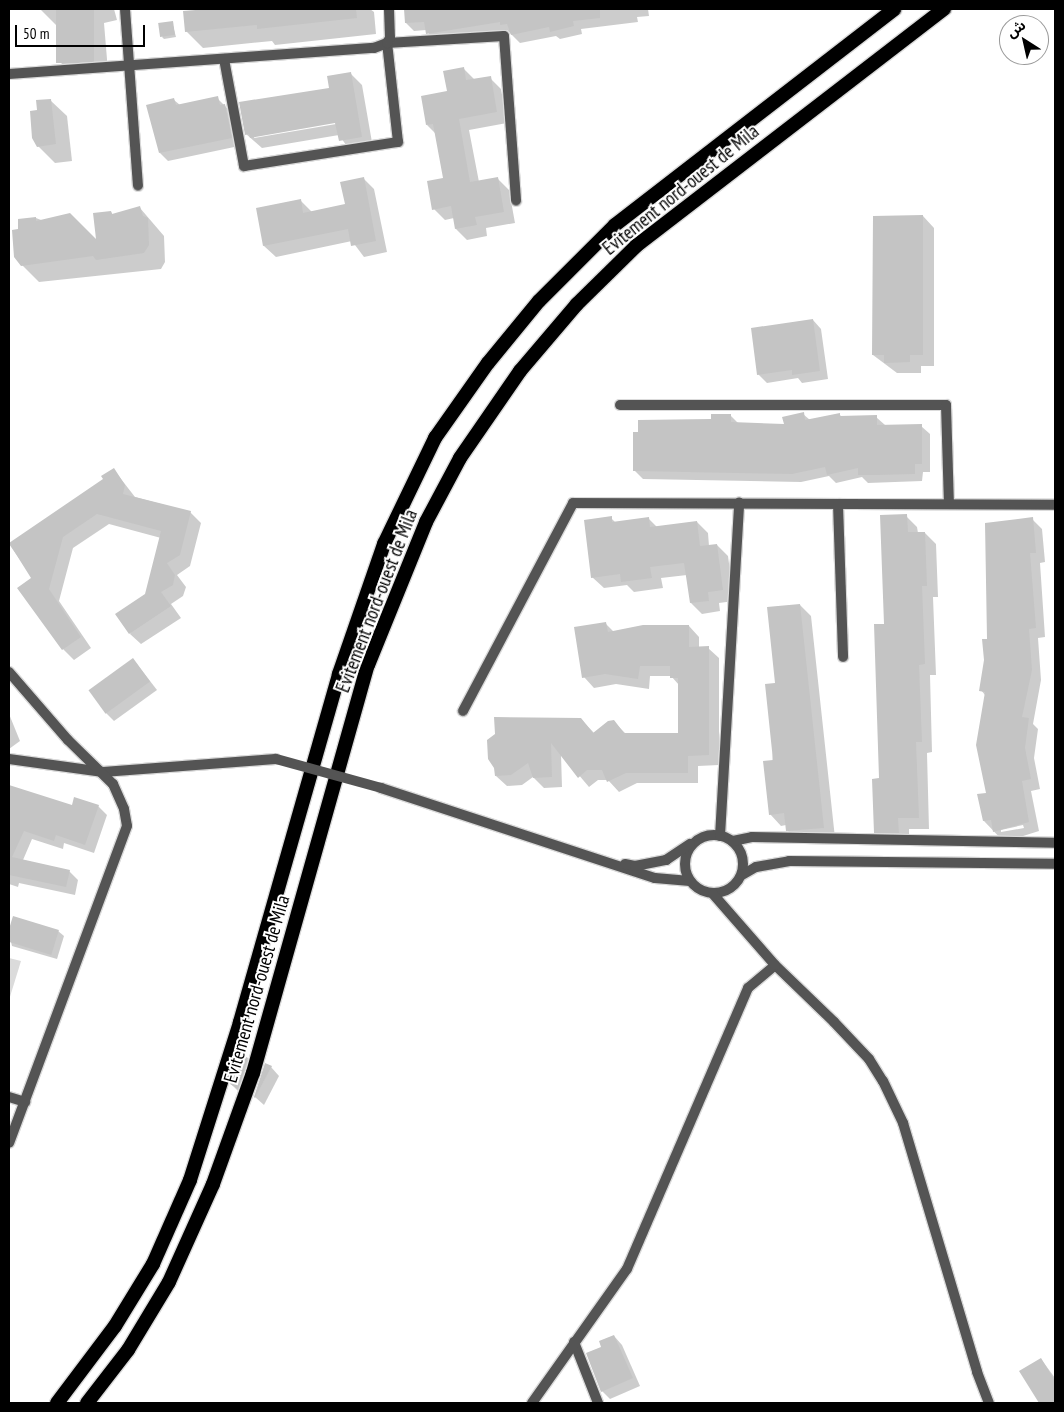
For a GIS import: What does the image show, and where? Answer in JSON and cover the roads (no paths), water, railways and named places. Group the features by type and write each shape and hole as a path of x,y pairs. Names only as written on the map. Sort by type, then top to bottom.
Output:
{"highway":[{"path":"57,1403 115,1326 152,1264 190,1180 240,1022 339,674 384,544 435,438 488,362 539,301 616,224 894,9"},
{"name":"Evitement nord-ouest de Mila","path":"88,1403 128,1350 169,1282 213,1184 253,1073 368,665 426,522 460,458 520,371 577,304 636,246 944,9"}],"street":[{"path":"125,9 138,186"},
{"path":"224,59 244,166 398,142 387,43 390,38 389,9"},
{"path":"9,74 374,48 387,43 504,36 516,201"},
{"path":"620,405 946,405 949,504"},
{"path":"463,711 573,503 1055,505"},
{"path":"720,836 739,504"},
{"path":"838,504 843,657"},
{"path":"9,672 68,740 103,772 119,796 127,826 9,1143"},
{"path":"9,759 103,772 276,759 381,788 655,878 690,881"},
{"path":"598,858 635,866 666,860 697,840 715,834 732,841 743,856 742,875"},
{"path":"732,841 752,837 1055,843"},
{"path":"697,840 686,854 685,873 695,888 713,894 775,964 834,1022 868,1059 883,1081 903,1122 989,1403"},
{"path":"713,894 730,889 742,875 756,867 789,861 1055,864"},
{"path":"532,1403 627,1269 748,988 775,964"},
{"path":"9,1097 25,1102"},
{"path":"574,1342 598,1403"}]}
